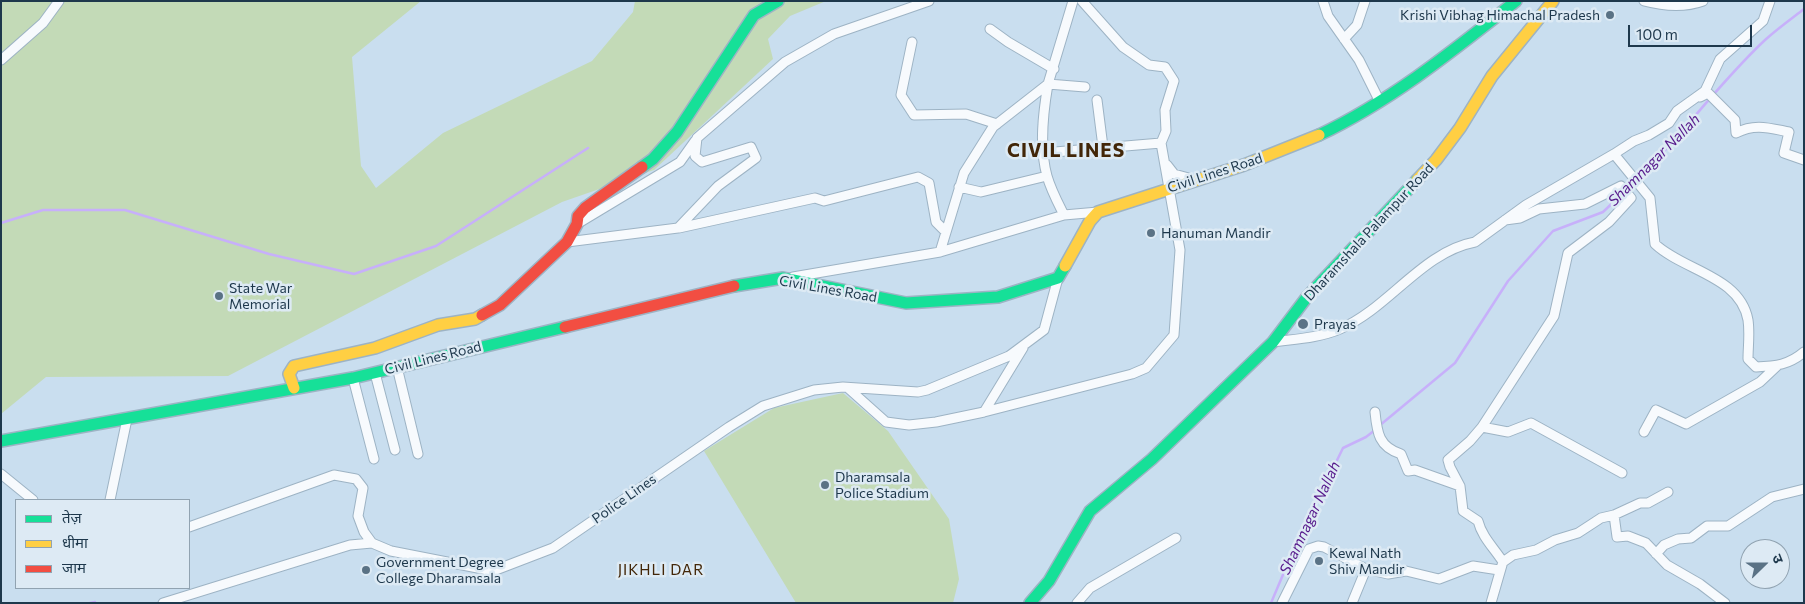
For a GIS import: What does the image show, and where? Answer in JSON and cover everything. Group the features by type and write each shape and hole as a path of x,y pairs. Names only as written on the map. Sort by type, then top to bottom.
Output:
{"main road":[{"path":"294,388 289,374 294,366 374,348 438,324 475,319 500,305 567,242 577,224 578,216 585,208 653,159 677,132 754,15 778,1"},
{"name":"Civil Lines Road","path":"1098,212 1236,169 1329,130 1380,102 1441,60 1516,1"},
{"name":"Dharamshala Palampur Road","path":"1030,603 1049,581 1090,511 1152,459 1273,342 1307,297 1436,160 1460,128 1492,76 1553,1"},
{"path":"1058,278 1090,221 1098,212"},
{"name":"Civil Lines Road","path":"1,441 353,378 750,282 783,278 906,303 998,297 1058,278"}],"street":[{"path":"1,60 43,23 58,1"},
{"path":"577,224 680,162 697,138 786,62 834,34 930,1"},
{"path":"1064,216 1047,176 1044,153 1044,108 1048,84 1073,1"},
{"path":"848,388 886,422 897,425 936,422 984,412 1132,374 1146,368 1174,335 1180,250 1161,143 1166,131 1165,110 1174,81 1165,67 1149,65 1123,48 1082,1"},
{"path":"1323,1 1328,16 1359,60 1380,102"},
{"path":"1344,38 1357,25 1364,1"},
{"path":"1644,1 1658,5 1684,5 1703,1"},
{"path":"1273,342 1315,337 1341,329 1384,301 1429,263 1466,243 1475,242 1534,200 1669,122 1676,111 1705,91 1720,59 1762,21 1770,1"},
{"path":"990,29 1054,69"},
{"path":"912,42 901,96 914,116 966,114 997,124"},
{"path":"940,252 944,230 964,173 997,124 1048,84 1085,87"},
{"path":"1676,111 1711,96 1735,120 1736,132 1749,126 1761,126 1789,132 1784,153 1804,160"},
{"path":"1097,100 1103,147"},
{"path":"678,228 718,186 756,158 751,147 702,162 695,156 697,138"},
{"path":"1044,153 1161,143"},
{"path":"1614,154 1650,198 1655,244 1668,256 1726,286 1740,299 1748,321 1748,360 1756,367 1777,366 1794,361 1804,352"},
{"path":"1165,162 1174,174 1197,180"},
{"path":"959,187 981,192 1047,176"},
{"path":"567,242 678,228 815,198 824,201 918,177 929,183 936,222 944,230"},
{"path":"1501,566 1492,544 1483,537 1478,521 1463,512 1460,486 1448,460 1482,427 1554,316 1568,253 1609,222 1631,198 1621,186 1585,204 1539,209 1520,218 1505,220"},
{"path":"783,278 940,252 1064,216 1098,212"},
{"name":"Police Lines","path":"372,543 392,551 493,571 553,548 729,427 763,406 814,390 848,388 918,392 1009,356 1044,330 1058,278"},
{"path":"984,412 1026,344"},
{"path":"1644,432 1656,410 1686,424 1760,382 1777,366"},
{"path":"397,367 418,454"},
{"path":"375,372 394,450"},
{"path":"353,378 374,459"},
{"path":"1375,412 1377,432 1388,450 1401,454 1408,470 1415,470 1460,486"},
{"path":"110,499 127,419"},
{"path":"1482,427 1508,432 1531,423 1622,472"},
{"path":"1,474 32,499"},
{"path":"190,527 334,475 356,479 363,488 358,516 364,532 372,543"},
{"path":"1656,554 1664,545 1678,539 1691,538 1707,526 1728,526 1772,497 1804,488"},
{"path":"1491,603 1501,566 1513,555 1536,550 1555,540 1578,533 1601,518 1614,515 1640,503 1648,503 1668,492"},
{"path":"1614,515 1617,537 1636,539 1646,543 1667,565 1700,584 1726,603"},
{"path":"1077,603 1090,588 1176,538"},
{"path":"164,603 350,545 372,543"},
{"path":"1282,603 1310,549 1313,547 1324,547 1366,570 1388,574 1412,571 1439,579 1473,566 1501,566"},
{"path":"1352,603 1366,570"}],"green space":[{"path":"1,1 421,1 352,57 361,166 376,188 443,133 592,61 633,12 635,1 826,1 790,16 768,39 773,59 654,170 562,202 228,376 46,377 1,414"},
{"name":"Dharamsala Police Stadium","path":"843,393 888,431 949,519 959,579 953,603 796,603 704,451 774,408"}],"waterway":[{"name":"Shamnagar Nallah","path":"1638,179 1748,57 1770,36 1804,9"},
{"path":"1,223 43,210 125,210 269,254 354,274 436,246 588,148"},
{"name":"Shamnagar Nallah","path":"1379,426 1455,363 1508,281 1553,231 1603,212 1623,193"},
{"name":"Shamnagar Nallah","path":"1271,603 1296,544 1343,448 1366,437 1375,430"},
{"path":"650,488 658,482"},
{"path":"90,603 95,602"}],"traffic: fast":[{"path":"642,167 653,159 677,132 754,15 778,1"},
{"path":"1319,135 1397,91 1516,1"},
{"path":"1030,603 1049,581 1090,511 1152,459 1273,342 1307,297 1417,180"},
{"path":"734,286 783,278 906,303 998,297 1058,278 1065,266"},
{"path":"1,441 353,378 565,327"}],"traffic: slow":[{"path":"1417,180 1436,160 1460,128 1492,76 1553,1"},
{"path":"1065,266 1090,221 1098,212 1244,165 1319,135"},
{"path":"294,388 289,374 294,366 375,348 438,325 475,319 482,315"}],"traffic: jam":[{"path":"482,315 500,305 567,242 577,224 578,216 585,208 642,167"},
{"path":"565,327 734,286"}],"place":[{"name":"Krishi Vibhag Himachal Pradesh","path":"1610,15"},
{"name":"Hanuman Mandir","path":"1151,233"},
{"name":"State War Memorial","path":"219,296"},
{"name":"Prayas","path":"1303,324"},
{"name":"Dharamsala Police Stadium","path":"825,485"},
{"name":"Kewal Nath Shiv Mandir","path":"1319,561"},
{"name":"Government Degree College Dharamsala","path":"366,570"}],"district":[{"name":"CIVIL LINES","path":"1066,151"},
{"name":"JIKHLI DAR","path":"661,570"}]}
